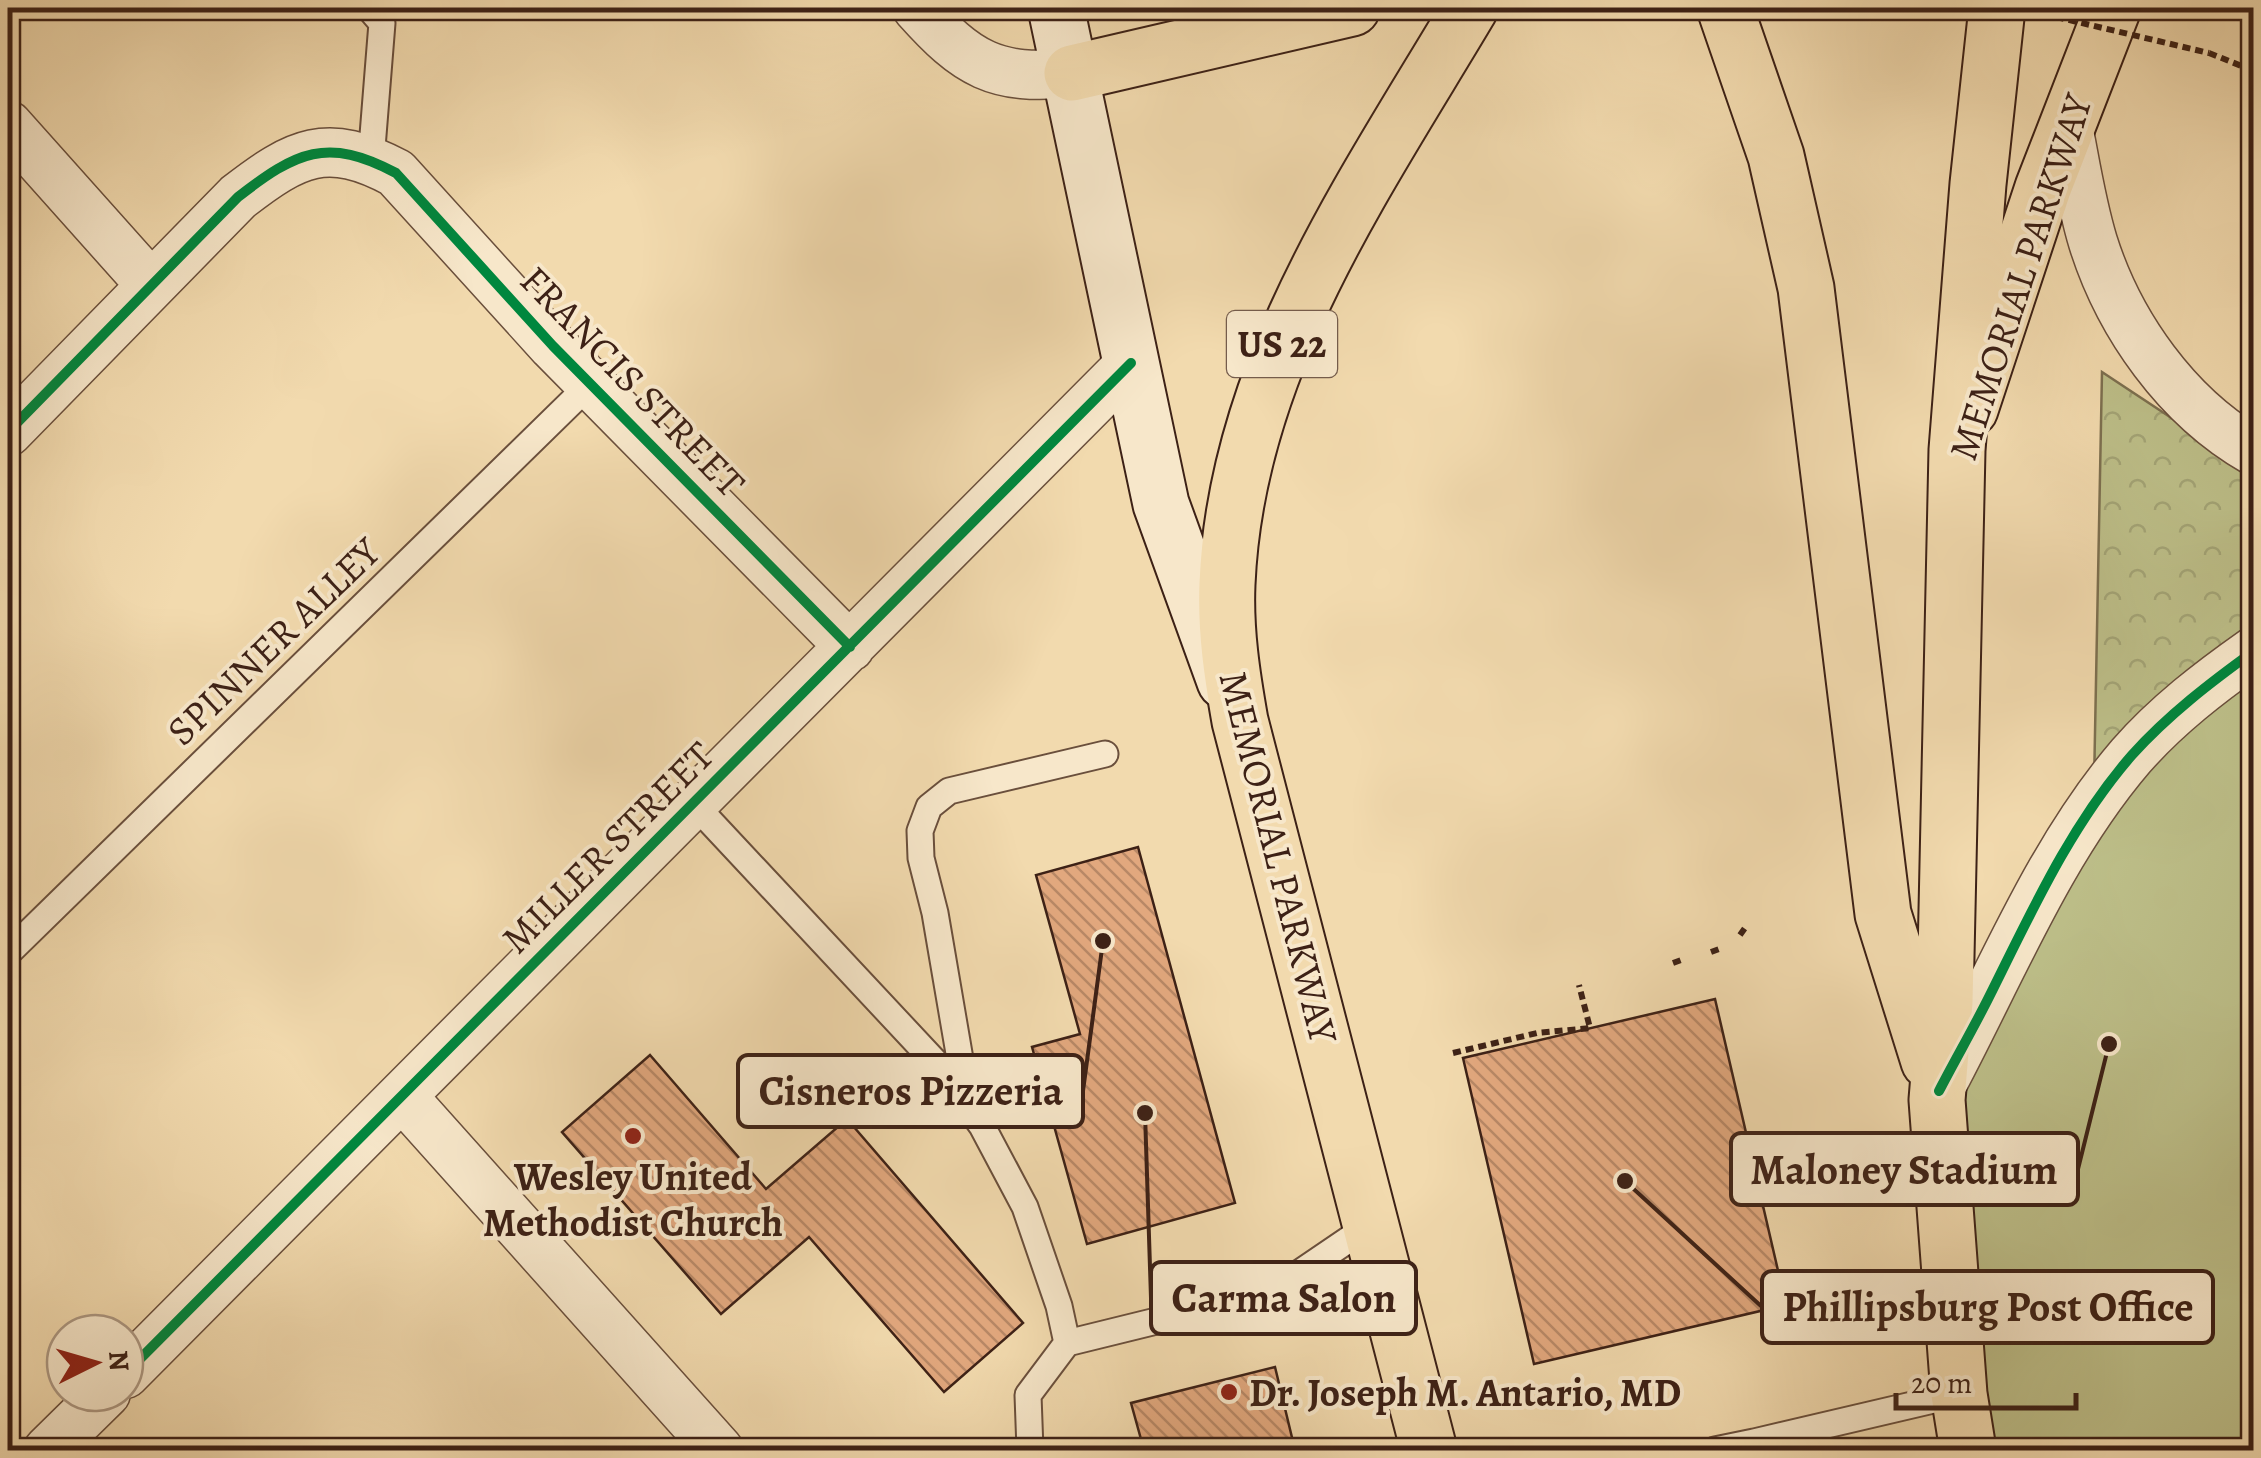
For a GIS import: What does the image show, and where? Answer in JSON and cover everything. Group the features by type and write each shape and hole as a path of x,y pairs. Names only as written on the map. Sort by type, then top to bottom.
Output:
{"main road":[{"path":"1072,73 1352,8"},
{"name":"MEMORIAL PARKWAY","path":"1429,1450 1240,721 1226,588 1236,491 1248,443 1283,343 1323,254 1470,8"},
{"path":"1725,8 1776,156 1800,256 1883,914 1938,1091"},
{"path":"1957,450 1978,184 1997,8"},
{"name":"MEMORIAL PARKWAY","path":"1968,1450 1959,1394 1938,1091 1945,1002 1957,450 2067,121 2113,8"}],"street":[{"path":"917,8 956,50 976,62 1017,74 1072,73"},
{"path":"1056,8 1171,539 1240,721"},
{"path":"2067,121 2092,240 2126,317 2177,388 2207,418 2254,452"},
{"path":"8,125 150,284"},
{"path":"8,432 150,284 238,197 272,170 308,154 343,151 371,160"},
{"name":"FRANCIS STREET","path":"371,160 396,173 590,384 850,647"},
{"name":"MILLER STREET","path":"145,1354 1132,363"},
{"path":"1938,1091 1989,998 2030,911 2099,798 2170,717 2254,651"},
{"path":"402,1096 719,1450"},
{"path":"48,1450 86,1413"}],"lane":[{"path":"369,8 382,23 371,160"},
{"name":"SPINNER ALLEY","path":"8,953 590,384"},
{"path":"968,1107 935,913 921,858 920,831 929,807 948,791 1105,754"},
{"path":"693,803 937,1064 982,1126 1025,1207 1059,1306 1067,1343"},
{"path":"1030,1450 1028,1395 1067,1343 1270,1293 1370,1225"},
{"path":"1715,1450 1755,1446 1959,1394"}],"path":[{"path":"2018,8 2209,53 2254,71"},
{"path":"1740,935 1747,925"},
{"path":"1711,952 1722,948"},
{"path":"1673,964 1684,960"},
{"path":"1454,1053 1537,1033 1590,1028 1579,986"}],"green space":[{"path":"2102,372 2253,472 2254,711 2093,837"},
{"path":"2253,651 2253,1450 1968,1450 1937,1100 2067,848"}],"building":[{"path":"1138,847 1235,1203 1087,1244 1032,1047 1080,1034 1036,875"},
{"path":"1715,999 1786,1305 1534,1364 1463,1058"},
{"path":"650,1055 766,1189 847,1119 1023,1323 944,1392 809,1237 721,1314 562,1132"},
{"name":"Dr. Joseph M. Antario, MD","path":"1275,1367 1295,1450 1144,1450 1131,1403"}],"cycle path":[{"path":"8,432 238,197 295,160 331,152 350,155 396,173 553,346 850,647"},
{"path":"145,1354 1131,363"},
{"path":"1939,1091 2053,871 2089,811 2160,726 2254,651"}],"place":[{"name":"Cisneros Pizzeria","path":"1103,941"},
{"name":"Maloney Stadium","path":"2109,1044"},
{"name":"Carma Salon","path":"1145,1113"},
{"name":"Wesley United Methodist Church","path":"633,1136"},
{"name":"Phillipsburg Post Office","path":"1625,1181"},
{"name":"Dr. Joseph M. Antario, MD","path":"1229,1392"}]}
